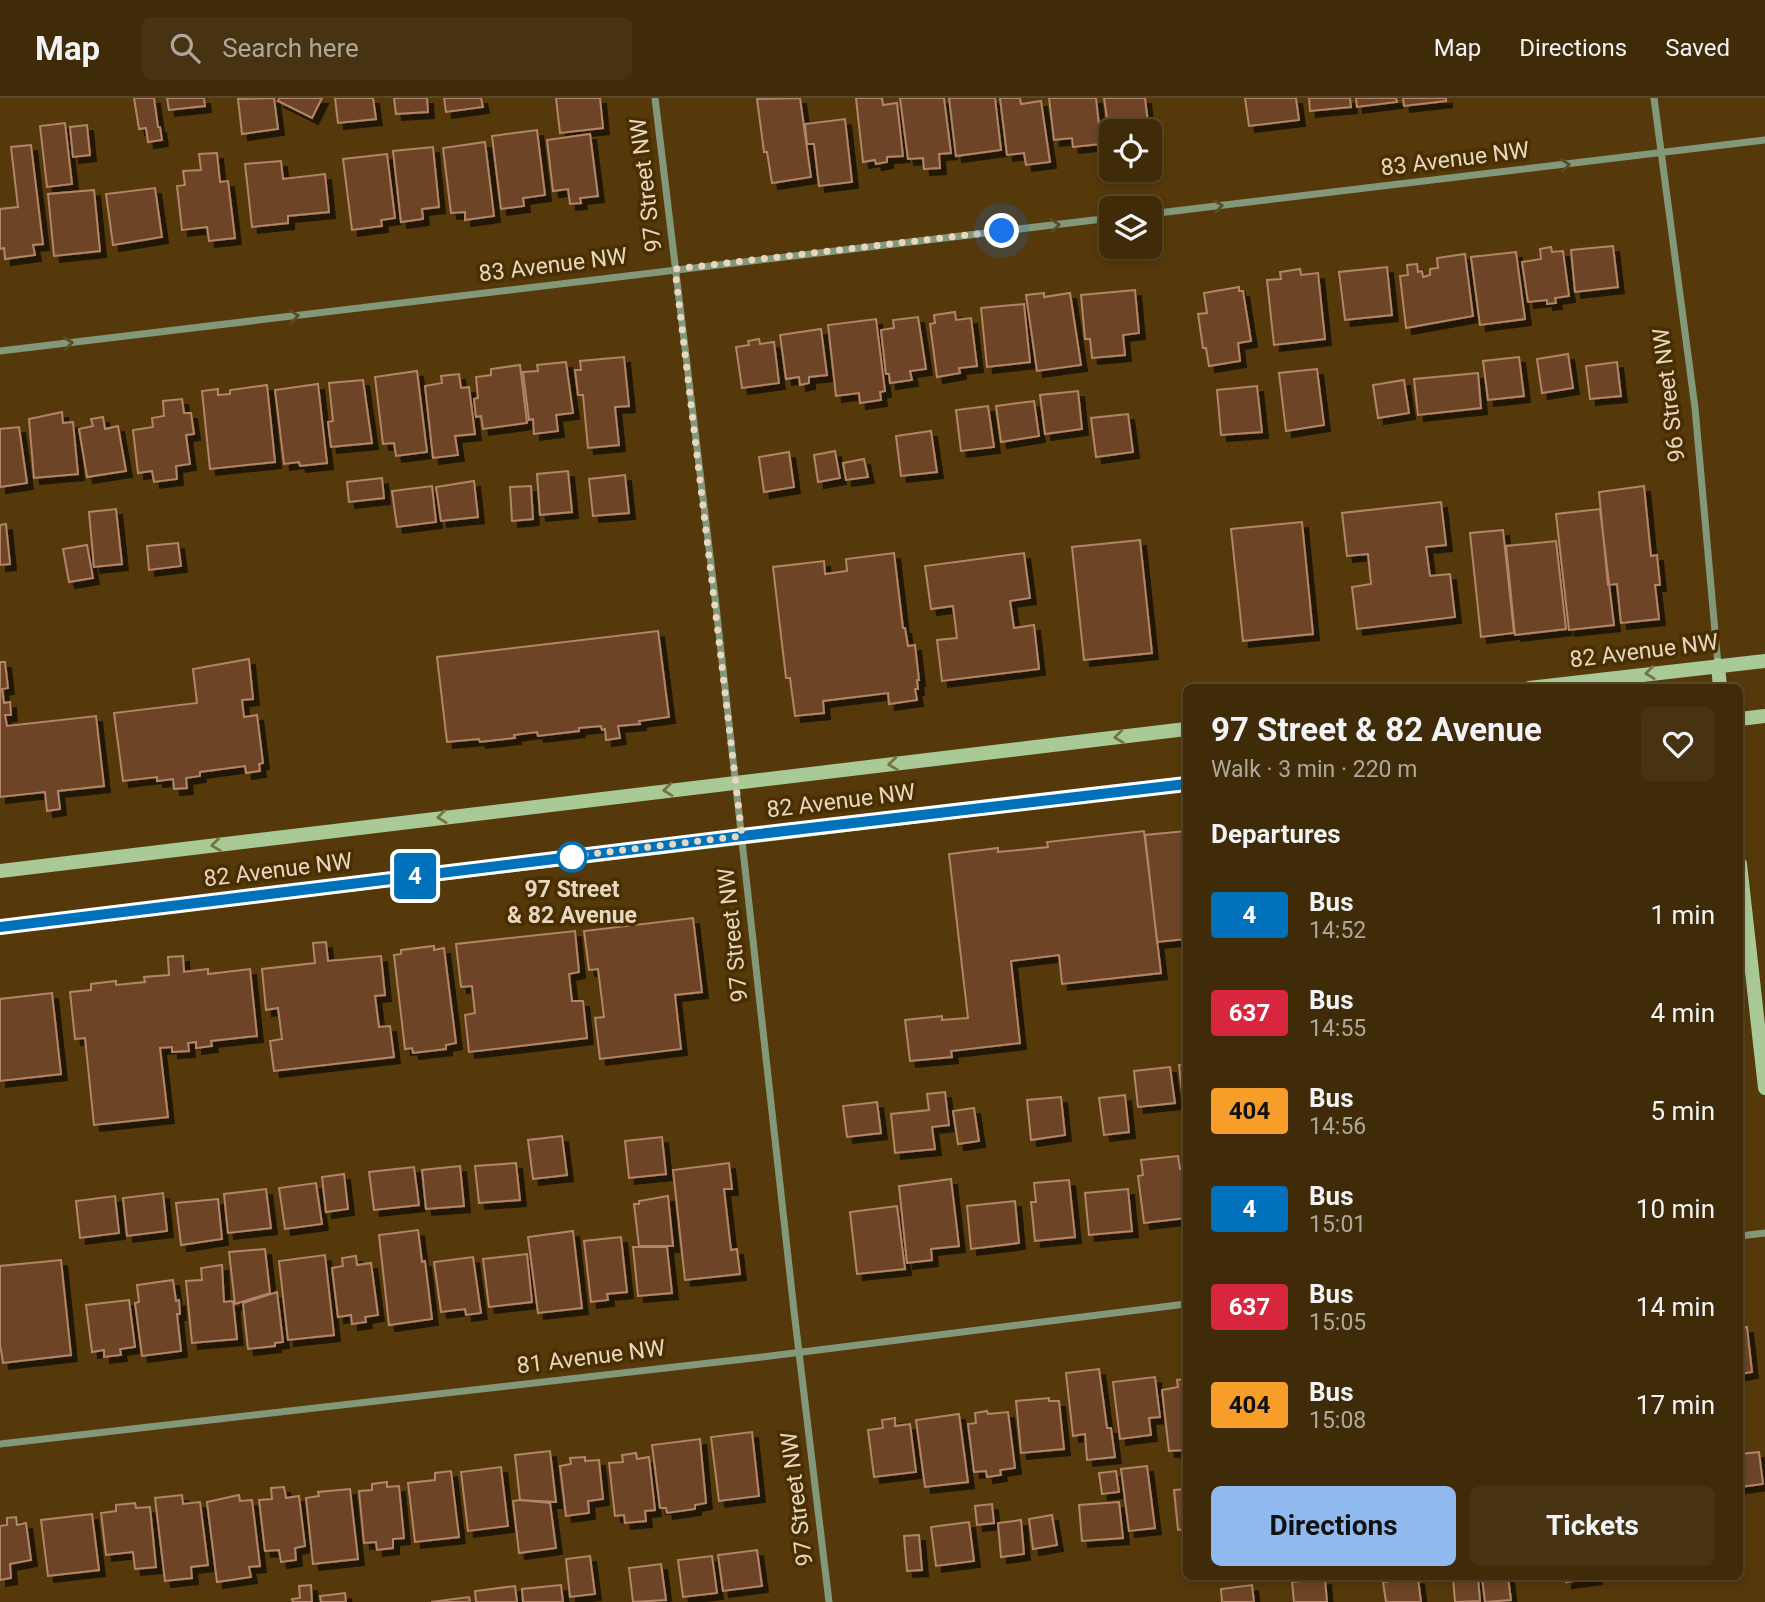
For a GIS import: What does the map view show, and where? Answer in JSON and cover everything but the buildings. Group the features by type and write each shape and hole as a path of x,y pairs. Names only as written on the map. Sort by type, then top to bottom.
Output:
{"main road":[{"name":"82 Avenue NW","path":"1562,684 1765,661"},
{"name":"96 Street NW","path":"1718,665 1720,684"},
{"path":"1743,719 1765,716"},
{"name":"82 Avenue NW","path":"0,871 1183,729"},
{"name":"82 Avenue NW","path":"0,927 1183,784"},
{"path":"1743,891 1765,1088"}],"street":[{"name":"97 Street NW","path":"655,98 829,1602"},
{"name":"96 Street NW","path":"1654,98 1695,408 1718,665"},
{"name":"83 Avenue NW","path":"1162,213 1765,140"},
{"name":"83 Avenue NW","path":"0,351 1099,219"},
{"path":"1743,1236 1765,1233"},
{"name":"81 Avenue NW","path":"0,1444 799,1352 1183,1304"}],"bus line":[{"name":"4","path":"0,927 1183,784"}],"place":[{"name":"97 Street & 82 Avenue","path":"572,857"}],"route":[{"path":"572,857 566,857 742,836 675,269 1002,231"}]}
